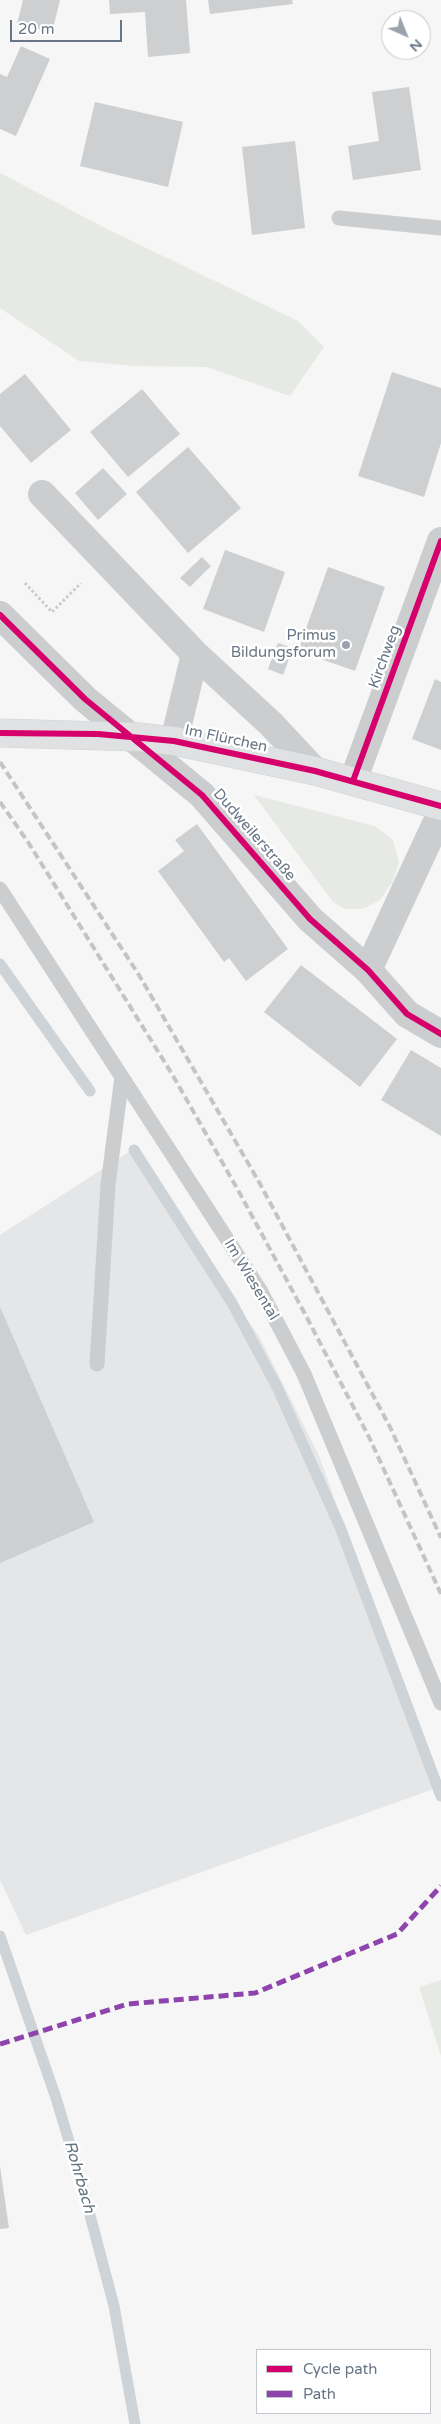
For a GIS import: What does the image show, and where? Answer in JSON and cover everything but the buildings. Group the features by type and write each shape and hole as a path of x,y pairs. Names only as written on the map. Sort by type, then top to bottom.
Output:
{"street":[{"name":"Im Flürchen","path":"42,494 195,654 271,724 315,771"},
{"name":"Kirchweg","path":"353,781 441,541"},
{"name":"Dudweilerstraße","path":"0,615 85,699 202,795 310,918 368,970 406,1014 441,1034"},
{"name":"Im Flürchen","path":"174,741 195,654"},
{"name":"Im Flürchen","path":"0,733 174,741 315,771 441,806"},
{"path":"368,970 441,813"}],"lane":[{"path":"339,218 441,228"},
{"name":"Im Wiesental","path":"0,889 260,1290 304,1374 441,1703"},
{"path":"97,1364 108,1185 122,1077"}],"path":[{"path":"25,583 52,612 81,583"}],"shaded area":[{"path":"0,173 109,230 298,321 324,347 290,396 207,367 135,366 79,361 0,308"},
{"path":"254,795 375,826 393,840 399,862 393,881 380,900 363,909 345,909 333,902"},
{"path":"129,1152 260,1338 319,1456 439,1787 26,1935 0,1880 0,1235"},
{"path":"441,1980 441,2056 419,1987"}],"waterway":[{"path":"0,964 90,1091"},
{"path":"134,1150 232,1303 277,1387 340,1527 441,1796"},
{"name":"Rohrbach","path":"0,1936 56,2098 81,2181 114,2306 135,2424"}],"railway":[{"path":"0,762 139,975 259,1182 390,1427 441,1538"},
{"path":"0,802 28,842 172,1074 238,1190 369,1437 441,1594"}],"marked path":[{"path":"0,2044 128,2004 255,1993 397,1934 441,1886"}],"cycle path":[{"path":"353,781 441,541"},
{"path":"0,615 85,699 202,795 310,919 368,970 407,1014 441,1034"},
{"path":"0,733 98,734 174,741 315,771 441,806"}],"place":[{"name":"Primus Bildungsforum","path":"346,645"}]}
